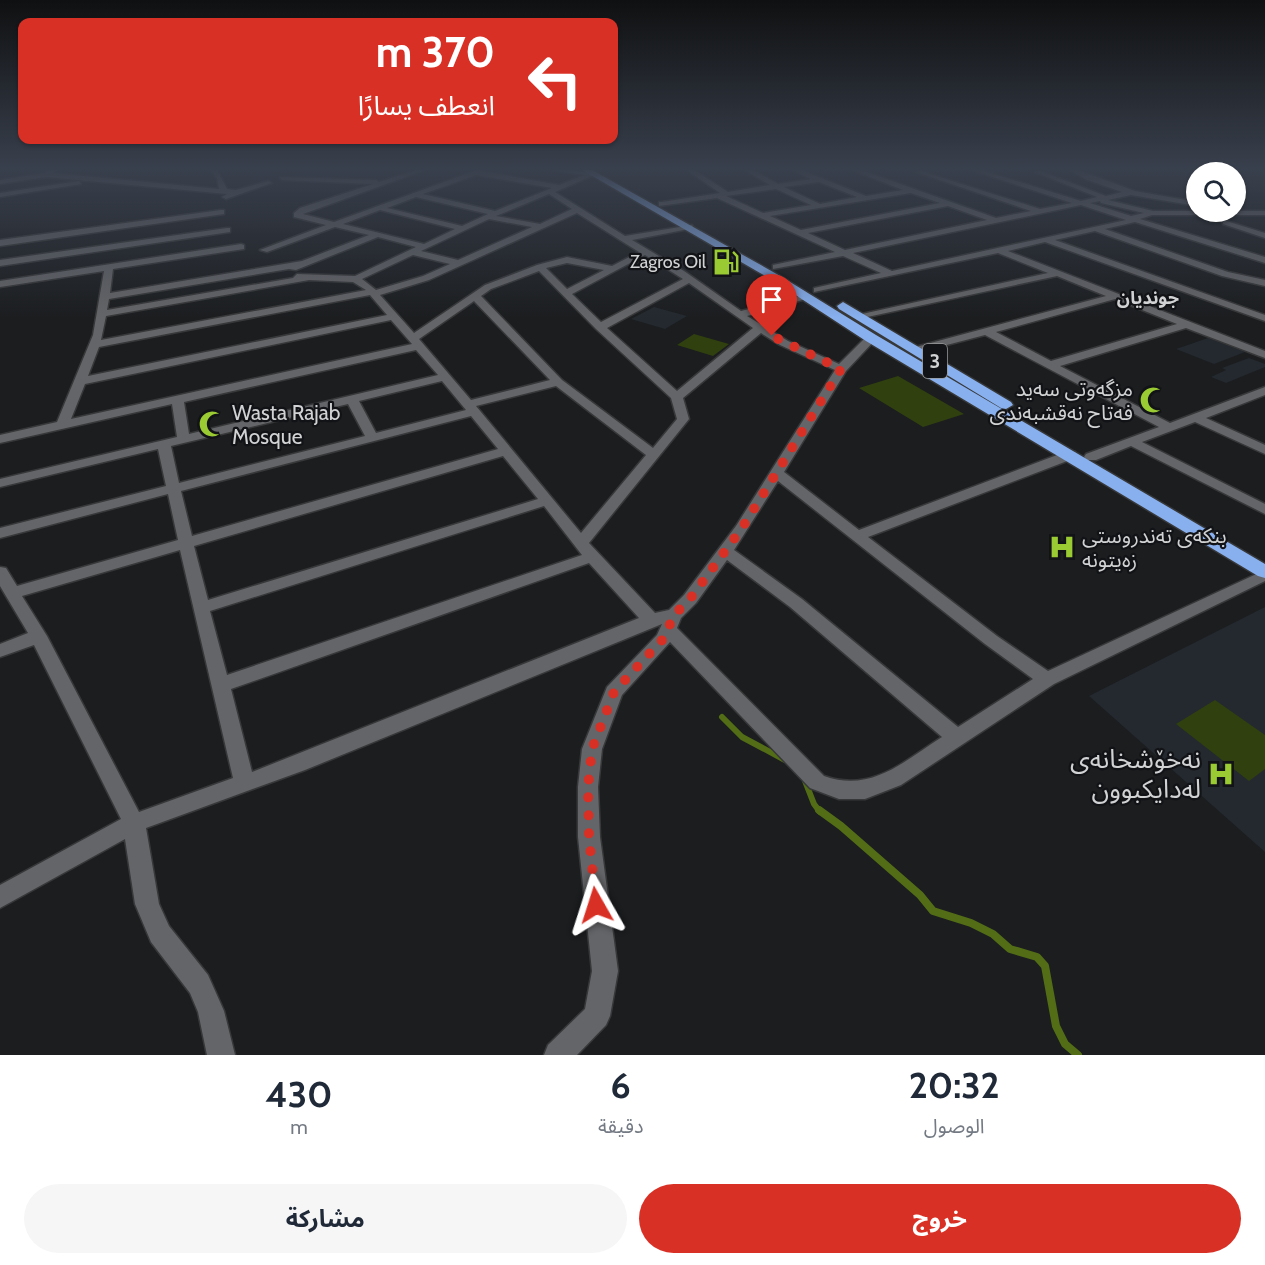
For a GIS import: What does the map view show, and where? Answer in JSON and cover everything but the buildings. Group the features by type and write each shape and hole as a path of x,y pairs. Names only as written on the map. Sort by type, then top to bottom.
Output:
{"highway":[{"name":"3","path":"680,219 812,293 862,317 916,350 1070,456 1265,573"},
{"name":"3","path":"682,219 777,267 871,338 1009,415 1092,457 1265,561"}],"street":[{"path":"0,243 169,219"},
{"path":"223,219 231,238 241,247"},
{"path":"312,219 423,246"},
{"path":"264,250 349,219"},
{"path":"424,219 464,229"},
{"path":"376,235 302,264 285,274 290,277 358,279 423,246 484,219"},
{"path":"511,219 540,226"},
{"path":"94,345 373,293 426,278 556,219"},
{"path":"592,219 690,279 759,328 784,343 841,369"},
{"path":"773,219 891,274"},
{"path":"802,232 869,219"},
{"path":"992,219 997,221"},
{"path":"777,267 843,251 1004,219"},
{"path":"739,315 812,293 1132,219"},
{"path":"1134,219 1265,260"},
{"path":"1151,224 1186,221"},
{"path":"1226,222 1265,236"},
{"path":"1246,222 1265,222"},
{"path":"626,240 687,223"},
{"path":"1097,229 1225,274 1265,283"},
{"path":"0,263 227,230"},
{"path":"1047,240 1265,318"},
{"path":"0,284 241,247 264,250 302,264"},
{"path":"1001,251 1265,355"},
{"path":"412,252 459,263"},
{"path":"566,293 645,252"},
{"path":"0,440 416,343 488,287 540,267 567,260 614,268"},
{"path":"104,297 302,264"},
{"path":"63,424 94,345 109,267"},
{"path":"540,267 600,327 677,397 683,419 580,544"},
{"path":"862,317 1059,273"},
{"path":"101,314 306,278"},
{"path":"358,279 373,293 471,408 591,557 664,622 817,782 839,790 865,790 894,779 1047,679 1265,573"},
{"path":"600,327 690,279"},
{"path":"475,296 558,382 654,455"},
{"path":"916,350 1117,296"},
{"path":"80,381 393,317"},
{"path":"1050,365 1187,324"},
{"path":"677,397 759,328"},
{"path":"988,332 1170,428"},
{"path":"0,897 134,823 298,764 664,622 690,599 776,473 841,369 871,338"},
{"path":"0,483 164,446 445,377"},
{"path":"0,533 372,438 558,382"},
{"path":"1092,457 1134,443 1265,391"},
{"path":"177,399 184,441"},
{"path":"352,400 372,438"},
{"path":"1197,418 1265,450"},
{"path":"1134,443 1265,510"},
{"path":"164,446 185,543 245,783"},
{"path":"12,593 507,451"},
{"path":"857,536 1070,456"},
{"path":"776,473 992,640 1047,679"},
{"path":"201,608 546,501"},
{"path":"725,550 796,603 957,738"},
{"path":"220,685 591,557"},
{"path":"0,572 38,636 134,823 147,904 160,934 199,984 211,1011 221,1055"},
{"path":"558,1055 597,1016 605,971 589,837 588,787 592,749 614,692 664,638 664,622"},
{"path":"0,651 38,636"}],"shaded area":[{"path":"654,307 687,316 665,329 631,319"},
{"path":"1208,338 1245,352 1214,364 1176,349"},
{"path":"1249,358 1265,364 1265,367 1226,383 1211,377 1226,370 1222,368"},
{"name":"نەخۆشخانەی لەدایکبوون","path":"1265,607 1265,852 1089,696"}],"green space":[{"path":"694,334 729,344 713,356 677,345"},
{"path":"898,376 964,414 923,427 859,388"},
{"path":"1215,700 1265,735 1265,769 1249,781 1176,724"}],"waterway":[{"path":"722,717 742,737 785,760"},
{"path":"805,781 814,804 820,812"},
{"path":"819,810 841,826 920,895 933,911 971,923 993,934 1010,949 1037,957 1045,966 1056,1026 1065,1044 1078,1055"}],"place":[{"name":"Zagros Oil","path":"726,262"},
{"name":"مزگەوتی سەید فەتاح نەقشبەندی","path":"1153,400"},
{"name":"Wasta Rajab Mosque","path":"212,424"},
{"name":"بنکەی تەندروستی زەیتونە","path":"1062,547"},
{"name":"نەخۆشخانەی لەدایکبوون","path":"1221,774"}],"district":[{"name":"جوندیان","path":"1148,298"}],"route":[{"path":"596,905 589,837 588,787 592,749 614,692 664,638 674,615 690,599 742,528 841,369 772,336"}]}
